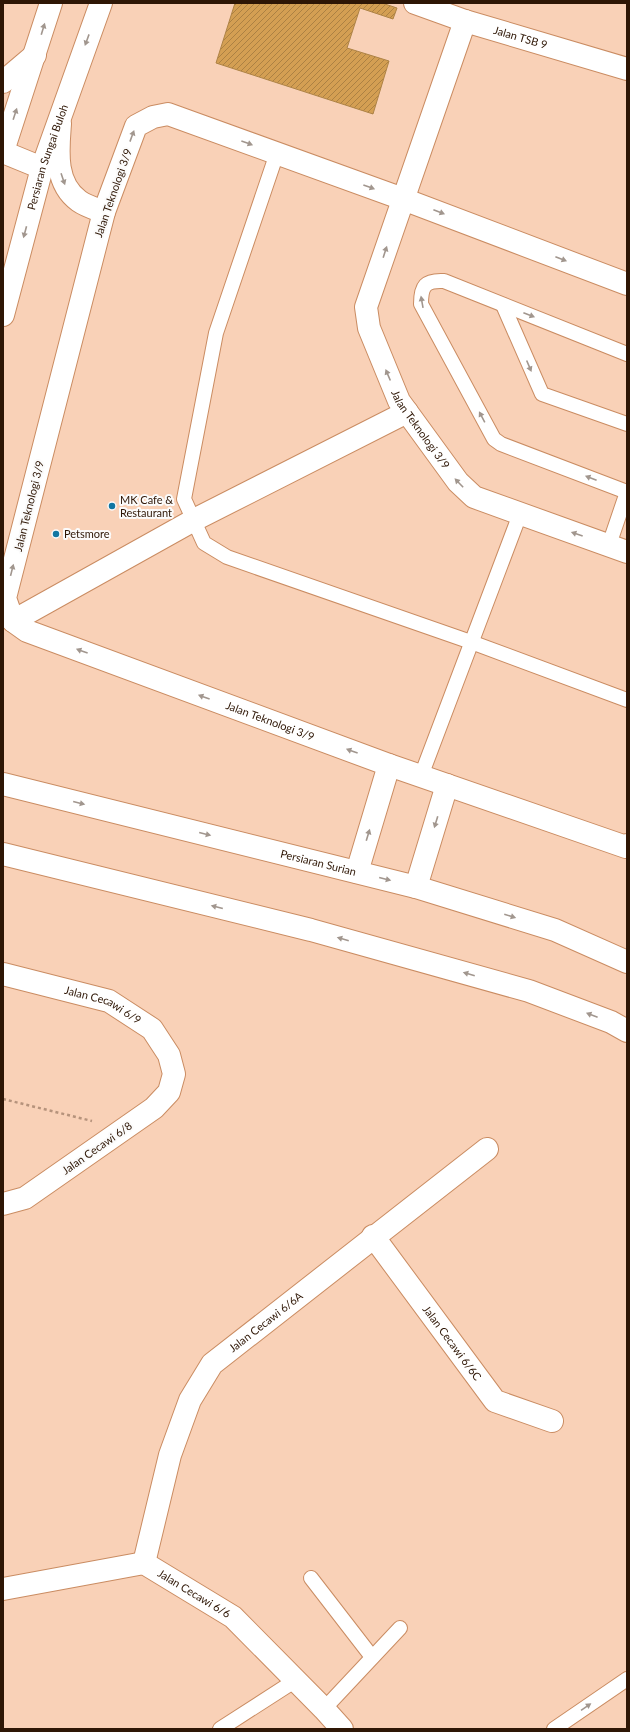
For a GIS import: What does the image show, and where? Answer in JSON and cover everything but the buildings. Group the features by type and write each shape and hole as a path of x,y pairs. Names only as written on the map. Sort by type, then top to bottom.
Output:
{"street":[{"path":"42,168 3,152 51,3"},
{"name":"Persiaran Sungai Buloh","path":"3,315 42,168 60,112 101,3"},
{"name":"Jalan TSB 9","path":"415,3 465,22 627,69"},
{"path":"403,199 465,22"},
{"path":"3,82 35,55"},
{"path":"60,112 58,147 61,177 67,191 80,201 104,212"},
{"name":"Jalan Teknologi 3/9","path":"627,284 403,199 168,114 153,117 136,126 104,212 5,598 13,621 26,631 389,765 627,846"},
{"name":"Jalan Teknologi 3/9","path":"403,199 366,307 369,328 399,401 458,482 474,497 618,549"},
{"path":"13,621 194,520 407,412"},
{"path":"357,872 389,765"},
{"path":"3,778 41,793"},
{"name":"Persiaran Surian","path":"3,784 416,887 555,930 627,962"},
{"path":"416,887 447,785"},
{"path":"3,854 311,930 528,990 611,1022 627,1031"},
{"name":"Jalan Cecawi 6/9","path":"3,974 109,1002 152,1030 169,1055 174,1074"},
{"name":"Jalan Cecawi 6/8","path":"3,1204 25,1198 154,1108 169,1092 174,1074"},
{"name":"Jalan Cecawi 6/6A","path":"144,1563 170,1455 190,1400 212,1364 373,1236 486,1149"},
{"name":"Jalan Cecawi 6/6C","path":"373,1236 495,1400 552,1421"},
{"path":"3,1589 144,1563"},
{"name":"Jalan Cecawi 6/6","path":"144,1563 233,1617 296,1680 342,1729"}],"lane":[{"path":"277,154 216,333 184,499 204,542 226,557 471,642 627,700"},
{"path":"618,549 627,492 501,444 494,439 421,304 421,292 425,285 434,281 444,281 627,354"},
{"path":"503,305 542,394 627,424"},
{"path":"421,776 520,514"},
{"path":"311,1578 372,1657"},
{"path":"324,1709 400,1628"},
{"path":"554,1729 627,1679"},
{"path":"220,1729 296,1680"}],"path":[{"path":"3,1099 124,1130"}],"place":[{"name":"MK Cafe & Restaurant","path":"112,506"},
{"name":"Petsmore","path":"56,534"}]}
